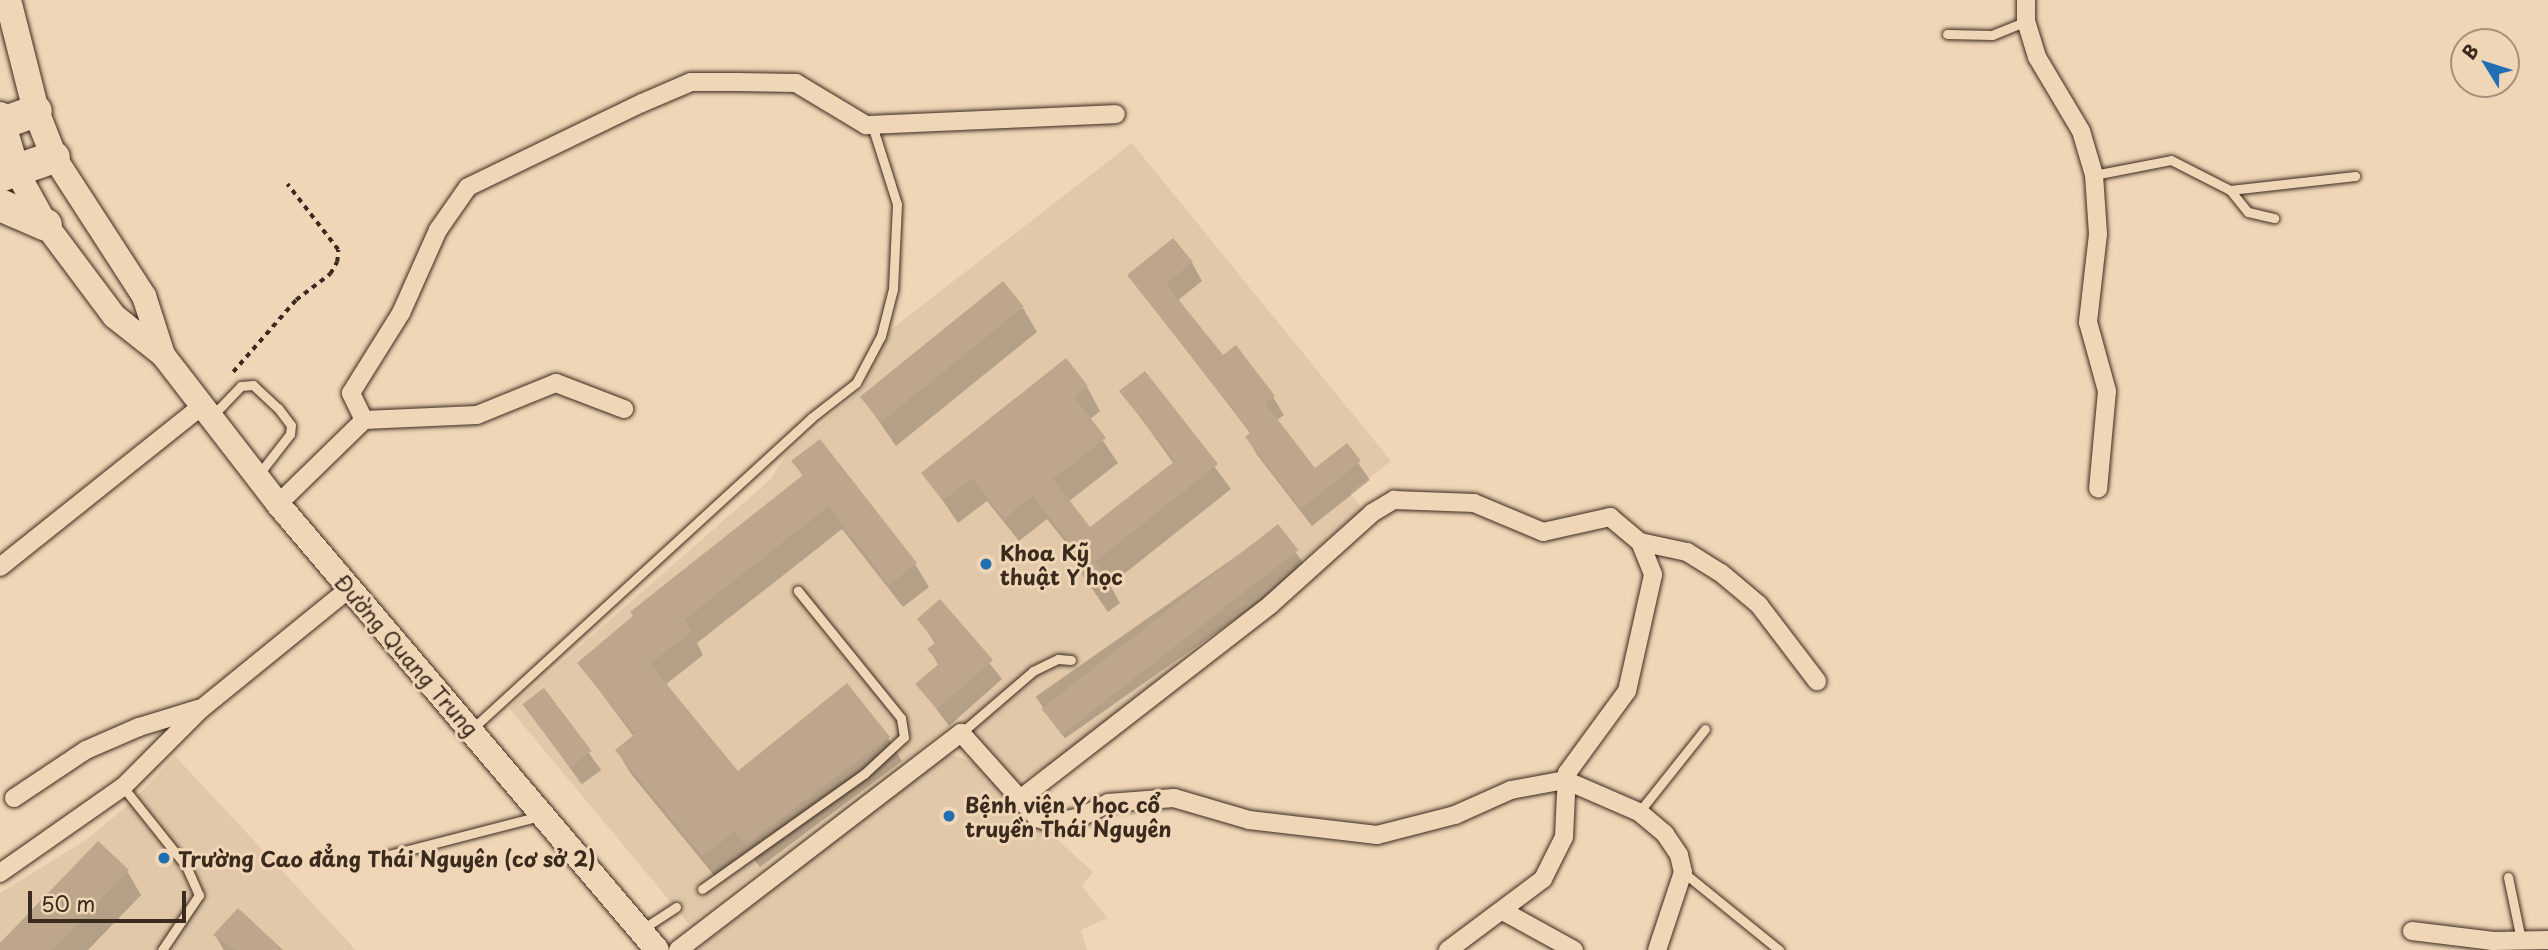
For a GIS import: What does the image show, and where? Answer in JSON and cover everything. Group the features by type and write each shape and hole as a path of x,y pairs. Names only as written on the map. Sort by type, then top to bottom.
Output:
{"highway":[{"path":"1,121 36,111"},
{"path":"9,174 54,157"},
{"path":"0,205 46,225"}],"main road":[{"name":"Đường Quang Trung","path":"8,0 36,111 54,157 75,195 144,296 163,355"},
{"name":"Đường Quang Trung","path":"1,121 9,174 114,316 163,355 278,504 472,729 657,950"}],"street":[{"path":"2026,0 2026,21 2037,57 2081,131 2094,175 2098,234 2088,322 2107,391 2098,489"},
{"path":"364,420 353,404 351,393 401,313 438,230 468,187 691,82 796,83 845,116 872,125 1116,114"},
{"path":"278,504 364,420 477,415 556,383 624,408"},
{"path":"0,567 205,407"},
{"path":"1020,799 1270,605 1372,513 1394,500 1474,503 1543,532 1610,517 1640,542 1687,552 1721,573 1759,605 1817,681"},
{"path":"1448,950 1542,879 1559,854 1564,836 1565,780 1572,762 1627,691 1653,575 1640,542"},
{"path":"0,873 123,787 201,709 350,588"},
{"path":"14,798 86,750 139,727 201,709"},
{"path":"678,950 961,733 1037,818 1052,823 1080,817 1108,803 1174,798 1249,820 1377,835 1455,815 1511,790 1565,780 1639,812 1665,835 1679,855 1683,872 1657,950"},
{"path":"1503,911 1574,950"},
{"path":"2412,931 2548,940"}],"lane":[{"path":"1947,34 1992,35 2026,21"},
{"path":"472,729 811,418 856,383 881,336 893,289 897,204 872,125"},
{"path":"2094,175 2171,160 2230,190 2248,212 2274,218"},
{"path":"2230,190 2355,176"},
{"path":"205,407 232,392 253,385 291,425 282,446 257,476"},
{"path":"702,889 864,774 904,737 901,718 798,591"},
{"path":"961,733 1033,671 1058,659 1071,660"},
{"path":"1639,812 1705,729"},
{"path":"123,787 186,866 199,895 162,950"},
{"path":"385,856 543,816"},
{"path":"1683,872 1779,950"},
{"path":"2508,877 2521,940"},
{"path":"640,930 676,906"}],"path":[{"path":"205,407 296,300 330,274 337,261 338,250 287,184"}],"shaded area":[{"name":"Khoa Kỹ thuật Y học","path":"1132,143 1391,461 1350,493 1363,510 1057,762 1017,782 961,717 689,924 509,708 770,480 787,453 863,388 889,331"},
{"name":"Bệnh viện Y học cổ truyền Thái Nguyên","path":"946,753 971,761 1093,872 1082,886 1107,918 1081,930 1087,950 696,950"},
{"name":"Trường Cao đẳng Thái Nguyên (cơ sở 2)","path":"175,756 356,950 0,950 0,893 86,840 133,801"}],"building":[{"path":"1173,238 1193,262 1166,284 1223,355 1236,345 1275,396 1265,403 1315,468 1347,443 1361,461 1301,509 1245,437 1251,432 1127,275"},
{"path":"1003,281 1024,307 881,422 860,397"},
{"path":"1066,358 1088,386 1074,397 1106,438 1053,479 1090,527 1175,461 1119,391 1145,371 1218,464 1095,562 1108,578 1093,589 1076,567 1084,561 1032,496 1004,519 972,478 943,501 921,473"},
{"path":"820,439 917,563 889,585 828,507 684,620 692,631 650,664 738,771 847,683 890,737 746,845 734,831 703,857 615,750 635,734 577,663 633,616 630,612 803,475 791,461"},
{"path":"1278,524 1298,550 1062,735 1042,709"},
{"path":"940,599 993,660 937,709 915,684 940,663 927,649 936,642 917,619"},
{"path":"544,688 592,751 570,767 522,704"},
{"path":"98,841 129,870 52,950 0,950 0,943"},
{"path":"238,908 283,950 235,950 213,935"}],"place":[{"name":"Khoa Kỹ thuật Y học","path":"986,564"},
{"name":"Bệnh viện Y học cổ truyền Thái Nguyên","path":"949,816"},
{"name":"Trường Cao đẳng Thái Nguyên (cơ sở 2)","path":"164,858"}]}
